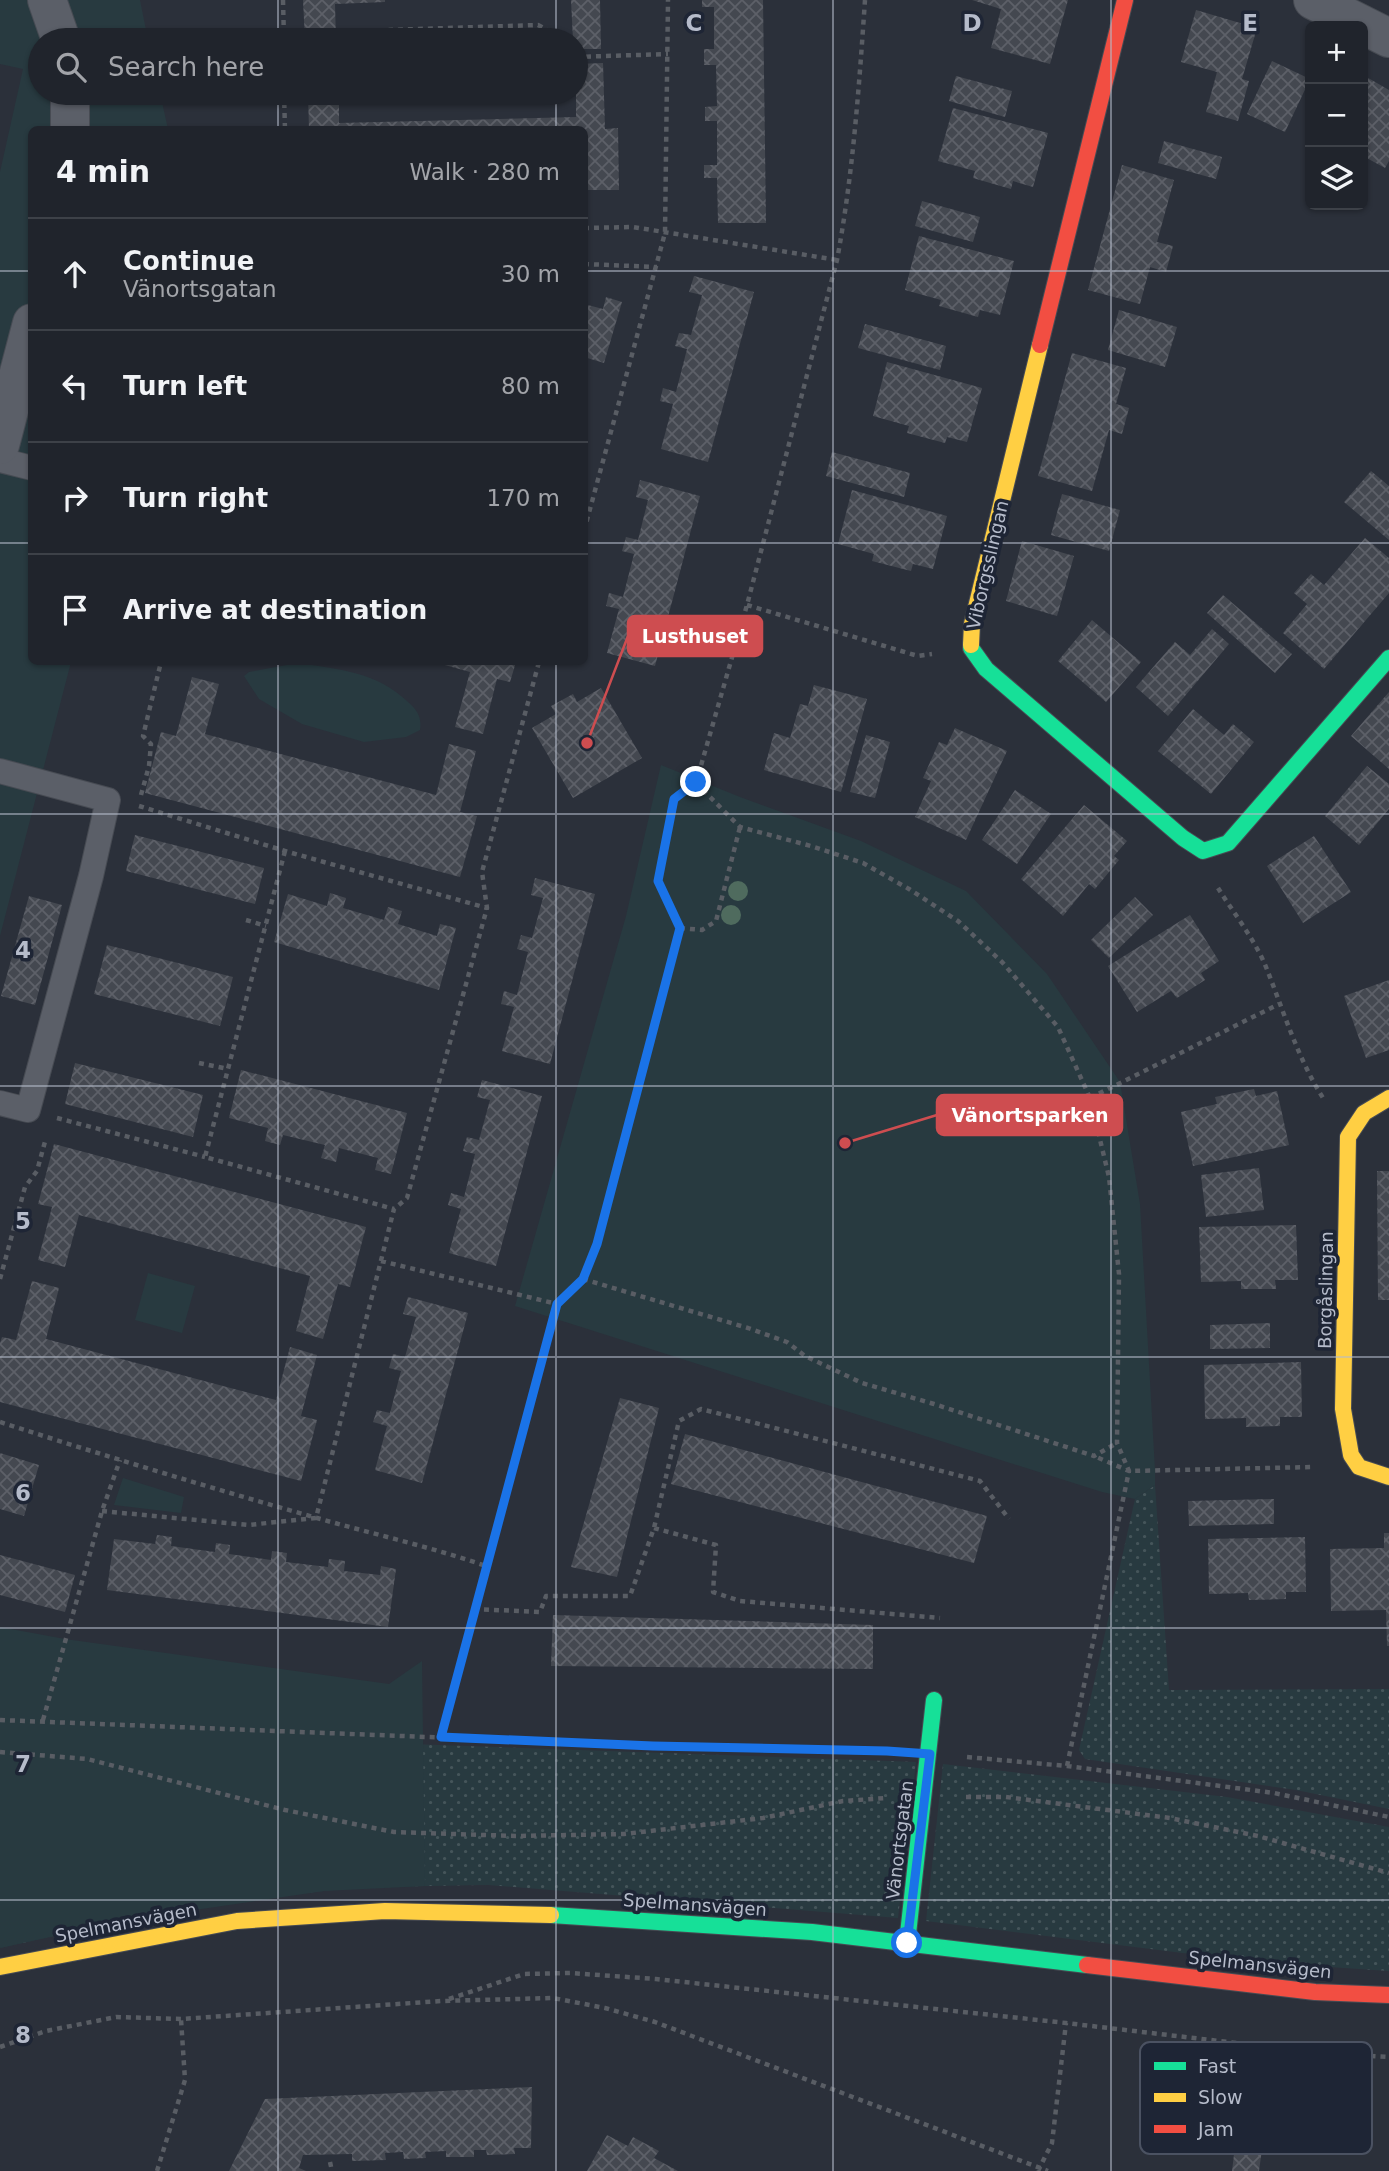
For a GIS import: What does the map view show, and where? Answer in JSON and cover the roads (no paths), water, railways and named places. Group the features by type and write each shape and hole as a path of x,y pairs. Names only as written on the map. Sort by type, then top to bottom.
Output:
{"street":[{"path":"47,0 57,28"},
{"name":"Viborgsslingan","path":"1125,0 972,624 971,648 986,669 1182,838 1203,851 1228,843 1389,658"},
{"path":"1313,0 1389,38"},
{"path":"70,105 70,126"},
{"path":"0,445 28,338"},
{"name":"Borgåslingan","path":"1389,1098 1366,1111 1356,1121 1348,1137 1343,1409 1351,1455 1359,1467 1389,1477"},
{"name":"Vänortsgatan","path":"907,1943 934,1700"},
{"name":"Spelmansvägen","path":"0,1967 237,1921 385,1911 579,1916 812,1932 1315,1992 1389,1995"}],"lane":[{"path":"0,460 28,467"},
{"path":"0,771 108,800 91,876 28,1110 0,1103"}],"place":[{"name":"Lusthuset","path":"587,743"},
{"name":"Vänortsparken","path":"845,1143"}]}
